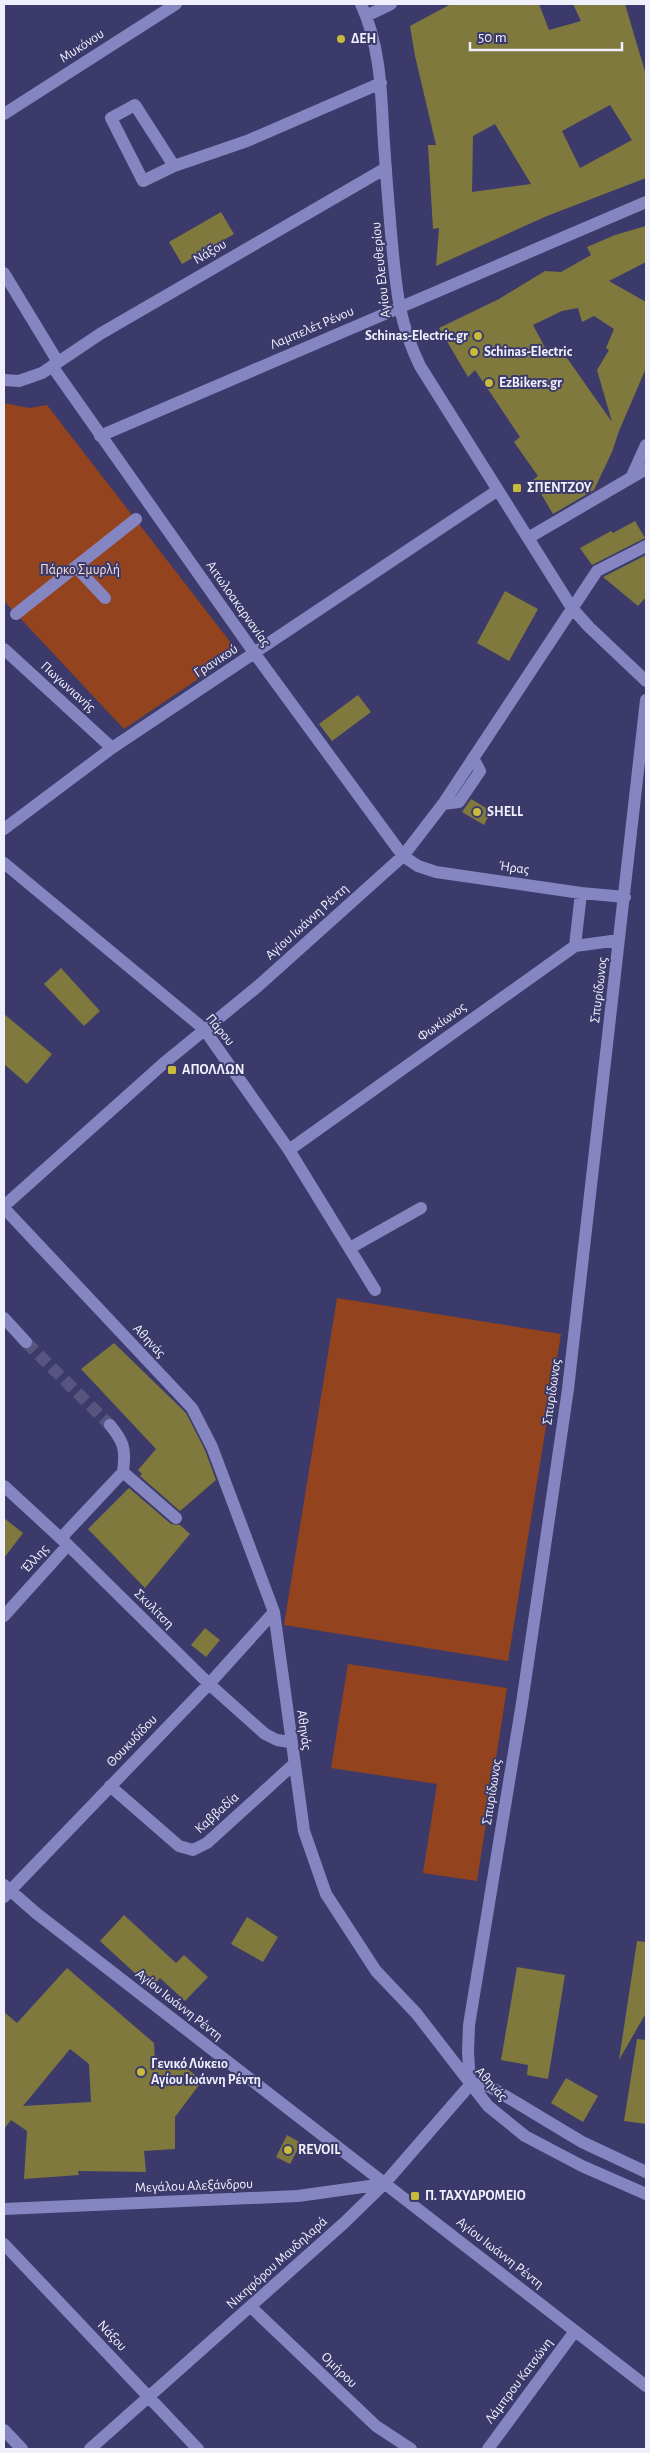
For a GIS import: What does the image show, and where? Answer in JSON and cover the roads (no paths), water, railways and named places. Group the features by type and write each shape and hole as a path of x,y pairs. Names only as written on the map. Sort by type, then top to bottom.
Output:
{"street":[{"name":"Μυκόνου","path":"4,114 176,4"},
{"name":"Αγίου Ελευθερίου","path":"360,4 366,16 377,52 381,82 398,307 404,330 420,366 572,608"},
{"path":"366,16 391,4"},
{"path":"174,166 135,105 112,118 143,181 174,166 247,141 381,82"},
{"name":"Νάξου","path":"4,381 29,379 100,334 386,168"},
{"name":"Λαμπελέτ Ρένου","path":"100,436 646,202"},
{"name":"Αιτωλοακαρνανίας","path":"4,274 55,364 100,436 255,654 403,856"},
{"path":"631,478 646,445"},
{"path":"528,538 646,469"},
{"name":"Γρανικού","path":"4,829 112,748 498,490"},
{"path":"16,614 136,519"},
{"name":"Αγίου Ιωάννη Ρέντη","path":"4,1207 83,1134 204,1029 257,987 403,856 442,804 597,572 646,546"},
{"path":"76,567 105,598"},
{"path":"572,608 589,627 646,681"},
{"name":"Πωγωνιανής","path":"4,649 112,748"},
{"name":"Σπυρίδωνος","path":"470,2085 469,2025 522,1703 543,1546 568,1389 646,700"},
{"name":"Ήρας","path":"403,856 418,866 436,872 582,893 624,897"},
{"name":"Πάρου","path":"4,863 152,988 204,1029 290,1150 375,1290"},
{"path":"574,946 582,893"},
{"name":"Φωκίωνος","path":"290,1150 574,946 620,940"},
{"name":"Αθηνάς","path":"4,1207 192,1408 212,1447 274,1612 290,1742 304,1831 326,1894 376,1971 416,2013 488,2106 525,2136 582,2166 646,2194"},
{"path":"350,1248 421,1208"},
{"path":"4,1318 26,1342"},
{"path":"110,1424 120,1437 125,1450 123,1472 176,1518"},
{"name":"Έλλης","path":"4,1616 123,1472"},
{"name":"Σκυλίτση","path":"4,1486 65,1542 209,1684 265,1734 277,1740 290,1742"},
{"name":"Θουκυδίδου","path":"6,1891 209,1684 274,1612"},
{"name":"Καββαδία","path":"110,1786 179,1846 194,1850 207,1843 294,1764"},
{"name":"Αγίου Ιωάννη Ρέντη","path":"6,1891 384,2184 415,2205 646,2386"},
{"path":"470,2085 481,2083 492,2088 582,2142 646,2172"},
{"name":"Νικηφόρου Μανδηλαρά","path":"90,2449 149,2398 384,2184 470,2085"},
{"name":"Μεγάλου Αλεξάνδρου","path":"4,2209 298,2196 384,2184"},
{"name":"Νάξου","path":"5,2247 198,2449"},
{"name":"Ομήρου","path":"251,2306 376,2426 411,2449"},
{"name":"Λάμπρου Κατσώνη","path":"488,2449 575,2331"},
{"path":"4,2430 22,2449"}],"tunnel":[{"path":"26,1342 110,1425"}],"place":[{"name":"ΔΕΗ","path":"341,39"},
{"name":"Schinas-Electric.gr","path":"478,336"},
{"name":"Schinas-Electric","path":"474,352"},
{"name":"EzBikers.gr","path":"489,383"},
{"name":"ΣΠΕΝΤΖΟΥ","path":"517,488"},
{"name":"SHELL","path":"477,812"},
{"name":"ΑΠΟΛΛΩΝ","path":"172,1070"},
{"name":"Γενικό Λύκειο Αγίου Ιωάννη Ρέντη","path":"141,2072"},
{"name":"REVOIL","path":"288,2150"},
{"name":"Π. ΤΑΧΥΔΡΟΜΕΙΟ","path":"415,2196"}],"park label":[{"name":"Πάρκο Σµυρλή","path":"80,570"}]}
